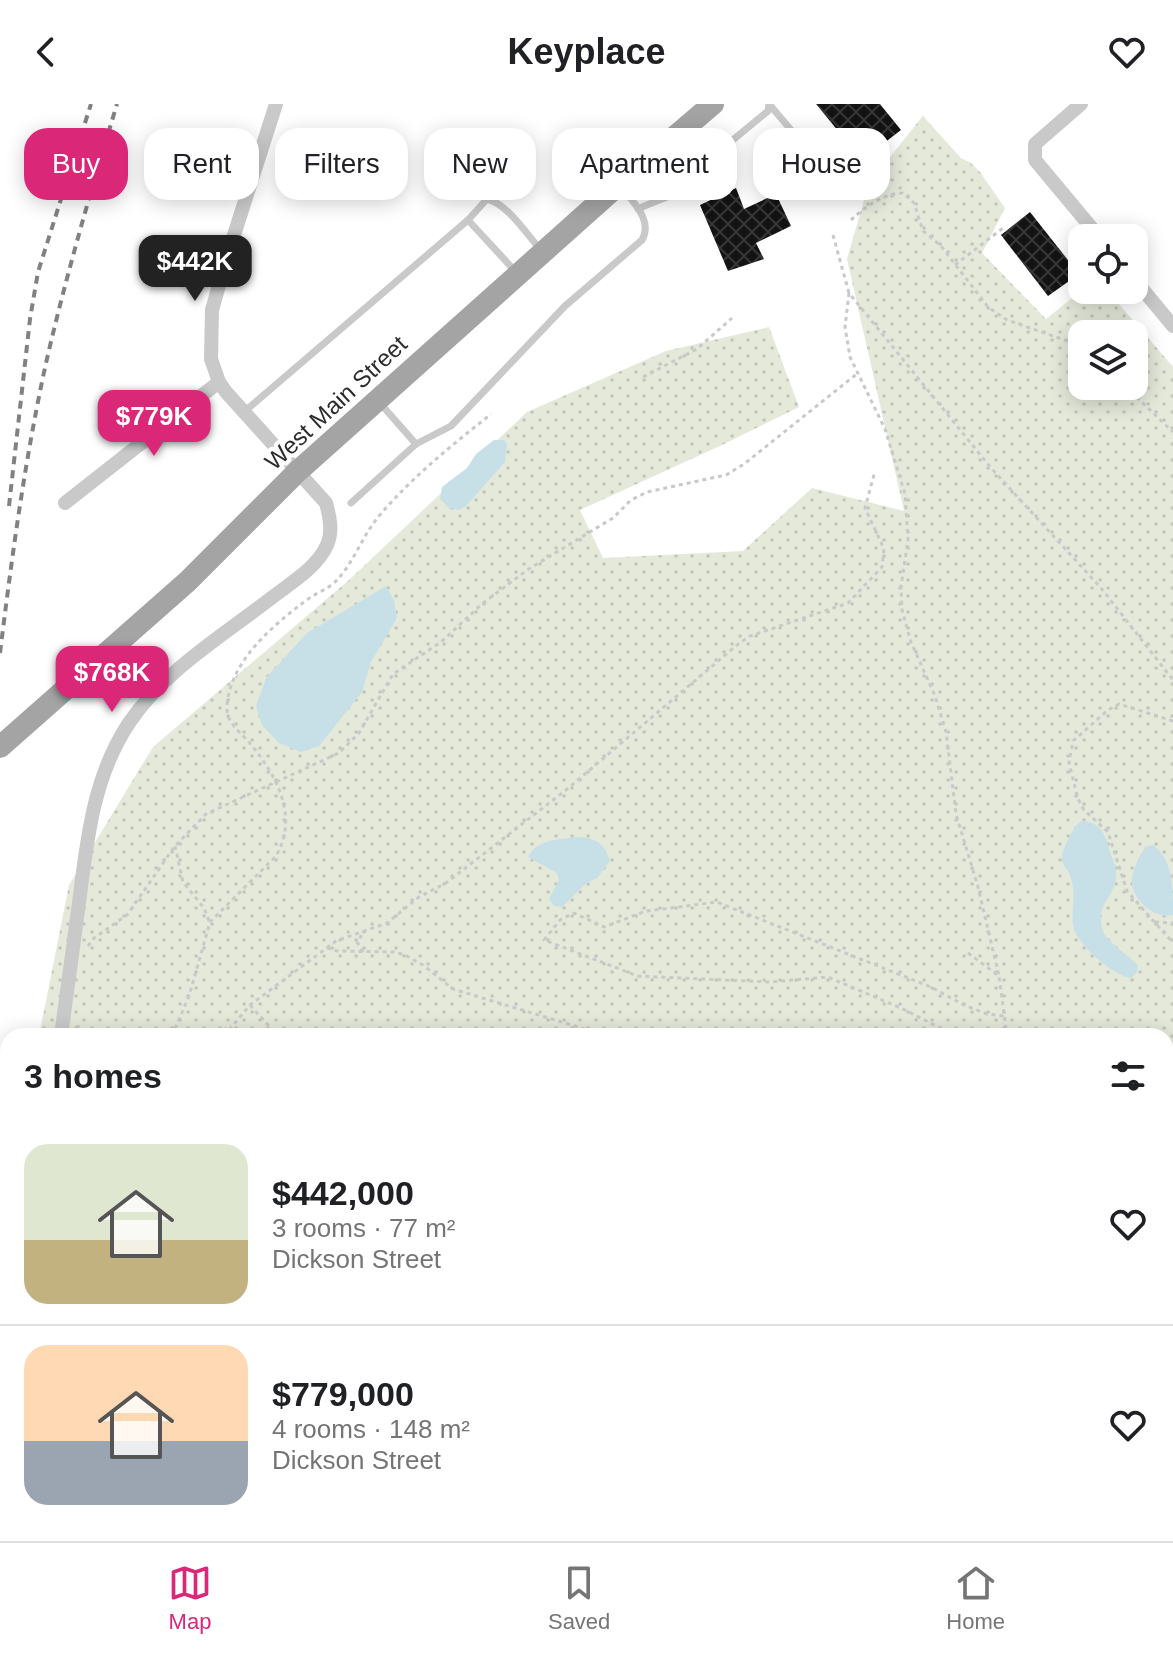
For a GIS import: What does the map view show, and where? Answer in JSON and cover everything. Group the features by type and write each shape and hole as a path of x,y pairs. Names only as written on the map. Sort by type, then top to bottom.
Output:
{"main road":[{"name":"West Main Street","path":"685,128 713,104"},
{"name":"West Main Street","path":"0,747 242,530 297,472 601,200"}],"street":[{"path":"62,1028 88,833 103,774 130,722 163,681 296,579 321,555 329,542 330,520 326,503 219,382 211,359 212,310 276,104"},
{"path":"1081,104 1035,144 1034,153 1035,160 1088,224"},
{"path":"1148,296 1173,326"},
{"path":"65,503 219,382"}],"lane":[{"path":"737,137 768,111 769,104"},
{"path":"769,104 789,128"},
{"path":"691,123 695,128"},
{"path":"244,412 468,220 487,199 492,199 543,252"},
{"path":"351,503 416,444 451,426 565,306 642,240 646,228 631,200"},
{"path":"638,209 657,200"},
{"path":"468,220 518,274"},
{"path":"377,400 416,444"}],"path":[{"path":"851,220 877,201 903,193 914,203 923,231 941,246 988,307 1007,320 1068,341"},
{"path":"955,265 1003,228"},
{"path":"833,235 849,293 846,342 885,429 905,494 908,540 901,587 902,610 946,732 956,814 978,887 999,976 1006,1028"},
{"path":"849,293 991,468 1101,588 1173,680"},
{"path":"643,377 697,349 732,318"},
{"path":"86,952 94,938 127,915 175,846 206,814 222,804 339,753 359,733 393,674 405,663 441,642 482,604 527,570 613,518 631,500 647,492 726,475 858,373"},
{"path":"1140,400 1173,432"},
{"path":"175,1028 189,996 210,922 276,856 283,844 286,817 277,782 266,763 231,724 227,709 232,680 246,656 286,618 340,576 378,517 430,462 491,414"},
{"path":"228,1028 250,1005 336,941 387,923 419,897 446,883 566,790 737,645 768,630 837,608 856,596 882,567 885,559 884,549 865,508 875,471"},
{"path":"1173,721 1119,704 1081,732 1073,741 1069,754 1078,799 1084,810 1108,832 1127,891 1173,943"},
{"path":"175,846 183,882 204,908 210,922"},
{"path":"940,1028 828,977 770,982 638,976 544,940 560,920 574,913 604,927 646,911 717,902 931,987 964,1005 987,1014 1004,1016"},
{"path":"1152,921 1173,923"},
{"path":"363,952 357,942 365,932"},
{"path":"327,948 405,955 453,989 582,1028"},
{"path":"968,953 999,976"},
{"path":"250,1005 271,1028"},
{"path":"79,1028 80,1012"}],"shaded area":[{"path":"923,116 961,158 980,172 1005,208 982,253 1046,319 1068,301 1068,304 1119,304 1133,320 1068,320 1068,400 1148,400 1148,338 1173,367 1173,1028 41,1028 69,885 153,747 349,580 527,412 666,351 769,327 799,407 580,510 603,558 743,551 812,488 904,511 847,259 864,200 890,200 890,157"}],"water":[{"path":"494,440 504,440 507,444 505,462 466,506 459,510 449,508 440,499 442,487 467,468 476,454"},
{"path":"386,586 394,601 397,618 371,662 362,692 319,746 301,752 279,743 262,725 256,706 266,678 307,633"},
{"path":"1081,821 1093,823 1100,829 1115,866 1114,885 1103,908 1101,922 1109,939 1138,965 1137,972 1131,978 1105,965 1087,949 1075,932 1073,887 1062,854 1072,831"},
{"path":"578,837 599,843 610,861 598,877 583,886 562,907 554,906 549,899 559,880 557,873 528,857 543,843"},
{"path":"1153,845 1168,866 1173,915 1158,914 1144,906 1132,885 1141,854 1145,847"}],"building":[{"path":"816,104 880,104 901,130 890,138 890,128 836,128"},
{"path":"737,191 744,209 763,200 779,200 791,226 756,243 764,259 728,271 700,205 711,200 737,200"},
{"path":"1030,212 1068,260 1068,282 1048,296 1001,235"}],"railway":[{"path":"9,506 38,272 91,104"},
{"path":"0,653 20,508 46,363 79,233 117,104"}]}
